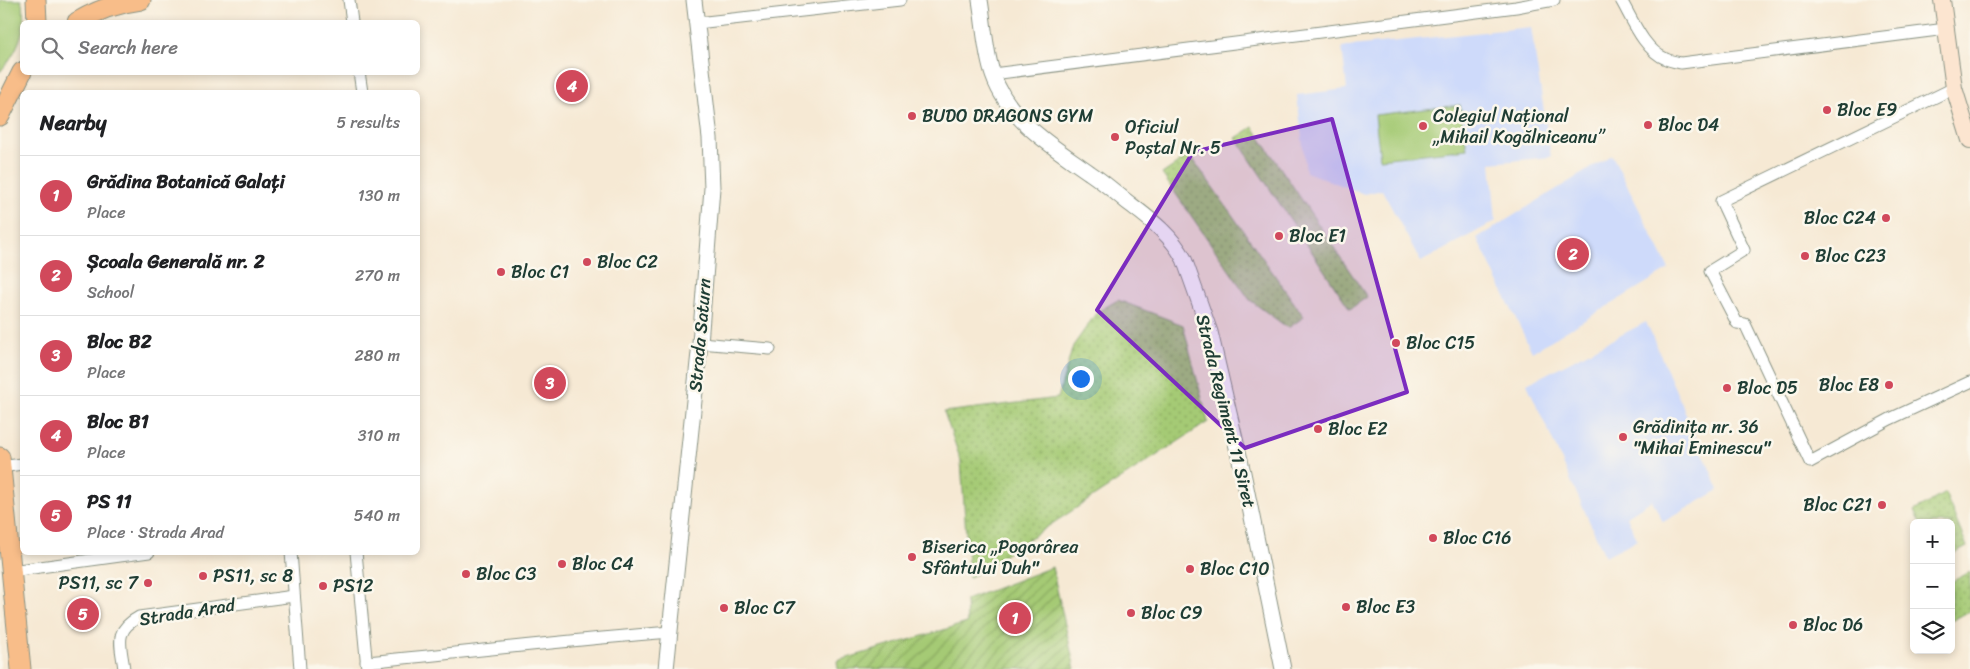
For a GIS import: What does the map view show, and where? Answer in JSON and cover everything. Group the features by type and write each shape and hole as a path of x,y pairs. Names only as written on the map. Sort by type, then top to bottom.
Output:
{"main road":[{"path":"36,0 38,20"},
{"path":"81,20 121,2 141,0"},
{"path":"1942,0 1954,88 1970,140"},
{"path":"0,88 20,68"},
{"path":"0,116 20,75"},
{"path":"1,462 21,669"}],"street":[{"path":"349,0 352,20"},
{"name":"Strada Saturn","path":"666,669 700,343 712,188 710,138 694,0"},
{"path":"697,23 900,0"},
{"name":"Strada Regiment 11 Siret","path":"980,0 993,74 1016,116 1061,153 1091,173 1151,220 1178,248 1184,259 1210,332 1243,473 1283,669"},
{"path":"993,74 1516,7 1554,0"},
{"path":"1621,0 1637,29 1650,47 1665,59 1681,63 1946,29"},
{"path":"360,75 362,90"},
{"path":"1954,88 1721,201 1744,250 1710,271 1736,323 1745,324 1810,462 1890,419 1970,382"},
{"path":"700,343 770,349"},
{"path":"1,462 20,464"},
{"path":"11,571 119,555"},
{"path":"291,555 300,669"},
{"path":"356,555 367,665 604,637 671,632"},
{"name":"Strada Arad","path":"124,669 120,634 127,624 139,617 294,596"}],"highlighted area":[{"path":"1332,119 1407,392 1245,448 1097,310 1193,152"}],"shaded area":[{"name":"Colegiul Național „Mihail Kogălniceanu”","path":"1531,27 1551,157 1491,163 1496,221 1421,262 1382,190 1364,194 1306,172 1297,95 1347,89 1342,47"},
{"path":"1612,155 1669,269 1532,352 1477,238"},
{"name":"Grădinița nr. 36 \"Mihai Eminescu\"","path":"1646,322 1719,490 1663,522 1652,500 1627,516 1637,540 1605,556 1527,384"}],"green space":[{"path":"0,0 21,0 24,20 20,20 20,39 12,56 0,72"},
{"path":"1460,105 1467,149 1380,159 1375,115"},
{"path":"1253,127 1367,297 1350,309 1236,138"},
{"path":"1190,155 1304,317 1288,328 1250,300 1162,174"},
{"path":"1118,300 1183,325 1208,422 969,578 961,461 944,412 1058,398 1073,346 1097,312"},
{"path":"1945,493 1967,547 1955,553 1955,519 1918,519 1914,511"},
{"path":"1052,567 1075,669 838,669 837,661 967,623 966,600"},
{"path":"1970,572 1970,611 1955,619 1955,609 1955,580"}],"place":[{"name":"Bloc B1","path":"572,86"},
{"name":"Bloc E9","path":"1827,110"},
{"name":"BUDO DRAGONS GYM","path":"912,116"},
{"name":"Bloc D4","path":"1648,125"},
{"name":"Colegiul Național „Mihail Kogălniceanu”","path":"1423,126"},
{"name":"Oficiul Poștal Nr. 5","path":"1115,137"},
{"name":"Bloc C24","path":"1886,218"},
{"name":"Bloc E1","path":"1279,236"},
{"name":"Școala Generală nr. 2","path":"1573,254"},
{"name":"Bloc C23","path":"1805,256"},
{"name":"Bloc C2","path":"587,262"},
{"name":"Bloc C1","path":"501,272"},
{"name":"Bloc C15","path":"1396,343"},
{"name":"Bloc B2","path":"550,383"},
{"name":"Bloc E8","path":"1889,385"},
{"name":"Bloc D5","path":"1727,388"},
{"name":"Bloc E2","path":"1318,429"},
{"name":"Grădinița nr. 36 \"Mihai Eminescu\"","path":"1623,437"},
{"name":"Bloc C21","path":"1882,505"},
{"name":"Bloc C16","path":"1433,538"},
{"name":"Biserica „Pogorârea Sfântului Duh\"","path":"912,557"},
{"name":"Bloc C4","path":"562,564"},
{"name":"Bloc C10","path":"1190,569"},
{"name":"Bloc C3","path":"466,574"},
{"name":"PS11, sc 8","path":"203,576"},
{"name":"PS11, sc 7","path":"148,583"},
{"name":"PS12","path":"323,586"},
{"name":"Bloc E3","path":"1346,607"},
{"name":"Bloc C7","path":"724,608"},
{"name":"Bloc C9","path":"1131,613"},
{"name":"PS 11","path":"83,614"},
{"name":"Grădina Botanică Galați","path":"1015,618"},
{"name":"Bloc D6","path":"1793,625"}]}
